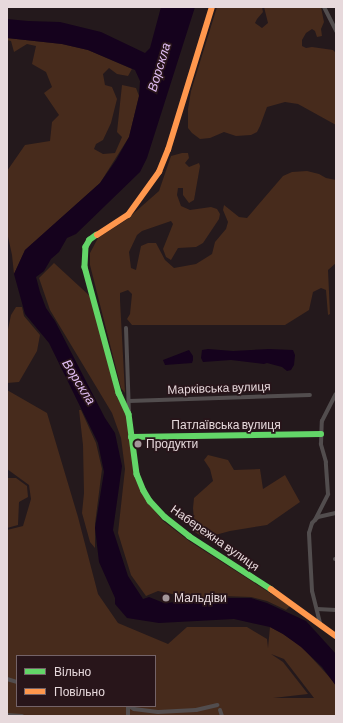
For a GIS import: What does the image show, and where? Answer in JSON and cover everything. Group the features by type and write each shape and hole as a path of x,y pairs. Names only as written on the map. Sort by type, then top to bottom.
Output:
{"street":[{"path":"129,414 119,393 98,310 85,267 86,247 96,234 128,215 139,202 159,172 168,150 212,7"},
{"path":"324,7 336,31"},
{"name":"Набережна вулиця","path":"126,328 131,437 140,483 150,501 165,517 189,536 320,623 336,636"},
{"name":"Марківська вулиця","path":"129,401 310,394"},
{"path":"320,623 312,591 308,544 311,526 328,494 321,434 323,416 336,394"},
{"name":"Патлаївська вулиця","path":"131,437 321,434"},
{"path":"315,520 322,516 336,512"},
{"path":"317,609 336,610"},
{"path":"131,707 158,714 196,710 217,705"},
{"path":"220,710 222,716"},
{"path":"7,715 22,716"}],"shaded area":[{"path":"217,7 262,7 263,12 255,23 262,28 268,23 264,7 321,7 324,22 321,29 322,36 317,37 315,31 312,29 306,33 302,40 302,46 306,48 312,47 333,50 336,53 336,125 298,104 285,102 267,107 257,132 251,135 236,136 224,132 210,138 200,139 192,133 188,128 188,109 191,91"},
{"path":"7,38 62,44 88,50 132,69 128,76 117,74 109,68 103,74 105,85 112,87 117,99 111,123 103,140 96,144 94,149 103,154 115,153 122,137 117,132 122,85 136,88 139,96 129,137 100,183 25,250 14,274 7,232 7,171 25,145 50,141 52,122 59,115 44,93 52,87 46,72 32,64 36,46 27,44 14,52 11,41 7,40"},
{"path":"188,153 189,158 185,163 189,167 199,163 200,166 194,200 189,203 183,195 183,188 178,188 177,195 181,206 190,210 211,207 217,209 220,214 219,219 203,243 196,247 178,248 171,260 166,257 163,249 173,224 171,221 142,231 137,235 129,252 131,268 136,270 141,246 148,243 156,243 165,260 174,268 196,264 212,254 215,242 226,229 228,222 223,210 224,205 239,217 247,218 283,176 292,172 307,171 336,180 336,263 328,270 330,314 328,315 326,290 321,288 313,292 309,310 285,325 132,325 127,319 130,314 132,294 128,290 120,293 125,393 121,388 90,265 90,253 98,238 126,220 159,191 171,156"},
{"path":"54,263 92,298 116,395 127,416 136,478 143,495 162,520 189,541 290,606 286,610 267,601 251,597 222,596 186,599 181,596 158,591 146,596 131,575 118,533 125,469 121,438 112,413 50,310 39,278"},
{"path":"16,307 22,307 24,316 40,335 37,351 19,382 7,383 7,334 11,315"},
{"path":"7,390 47,413 78,517 98,594 118,623 168,644 187,627 247,627 267,639 268,648 270,627 301,646 333,681 336,686 336,716 7,716 7,530 23,526 31,499 29,485 7,469","holes":["271,654 284,659 314,698 273,698 308,694 283,662"]},
{"path":"79,410 81,410 96,443 102,469 95,524 95,548 90,542 82,513 84,493 83,445"},
{"path":"208,455 228,460 234,470 260,469 263,489 285,475 300,502 267,525 230,531 204,538 195,532 193,508 194,498 213,481 210,469 204,460"},
{"path":"7,478 16,478 27,486 28,497 19,502 18,525 7,528"}],"water":[{"name":"Ворскла","path":"161,7 195,7 147,158 140,172 76,234 67,238 59,252 51,259 44,271 36,277 46,308 55,321 105,418 115,433 122,466 113,530 128,576 143,599 149,597 164,603 222,598 251,598 267,603 306,621 336,654 336,686 322,667 301,647 270,627 234,619 159,623 127,618 115,604 115,598 99,562 95,528 104,472 98,443 49,343 25,314 14,274 25,250 100,183 116,160 129,137 139,96 140,81 135,70 88,50 62,44 7,38 7,19 60,22 101,32 145,53 150,48"},
{"path":"269,349 293,350 295,355 294,365 291,370 287,371 282,367 267,363 264,364 231,360 203,362 201,358 202,350 233,351"},
{"path":"189,350 193,356 192,363 165,365 163,360"}],"traffic: fast":[{"path":"97,235 90,240 86,247 85,267 119,393 129,414 137,474 144,491 150,501 165,517 189,536 271,589"},
{"path":"131,437 321,434"}],"traffic: slow":[{"path":"97,235 128,215 159,172 168,150 212,7"},
{"path":"271,589 336,636"}],"place":[{"name":"Продукти","path":"138,444"},
{"name":"Мальдіви","path":"166,598"}]}
